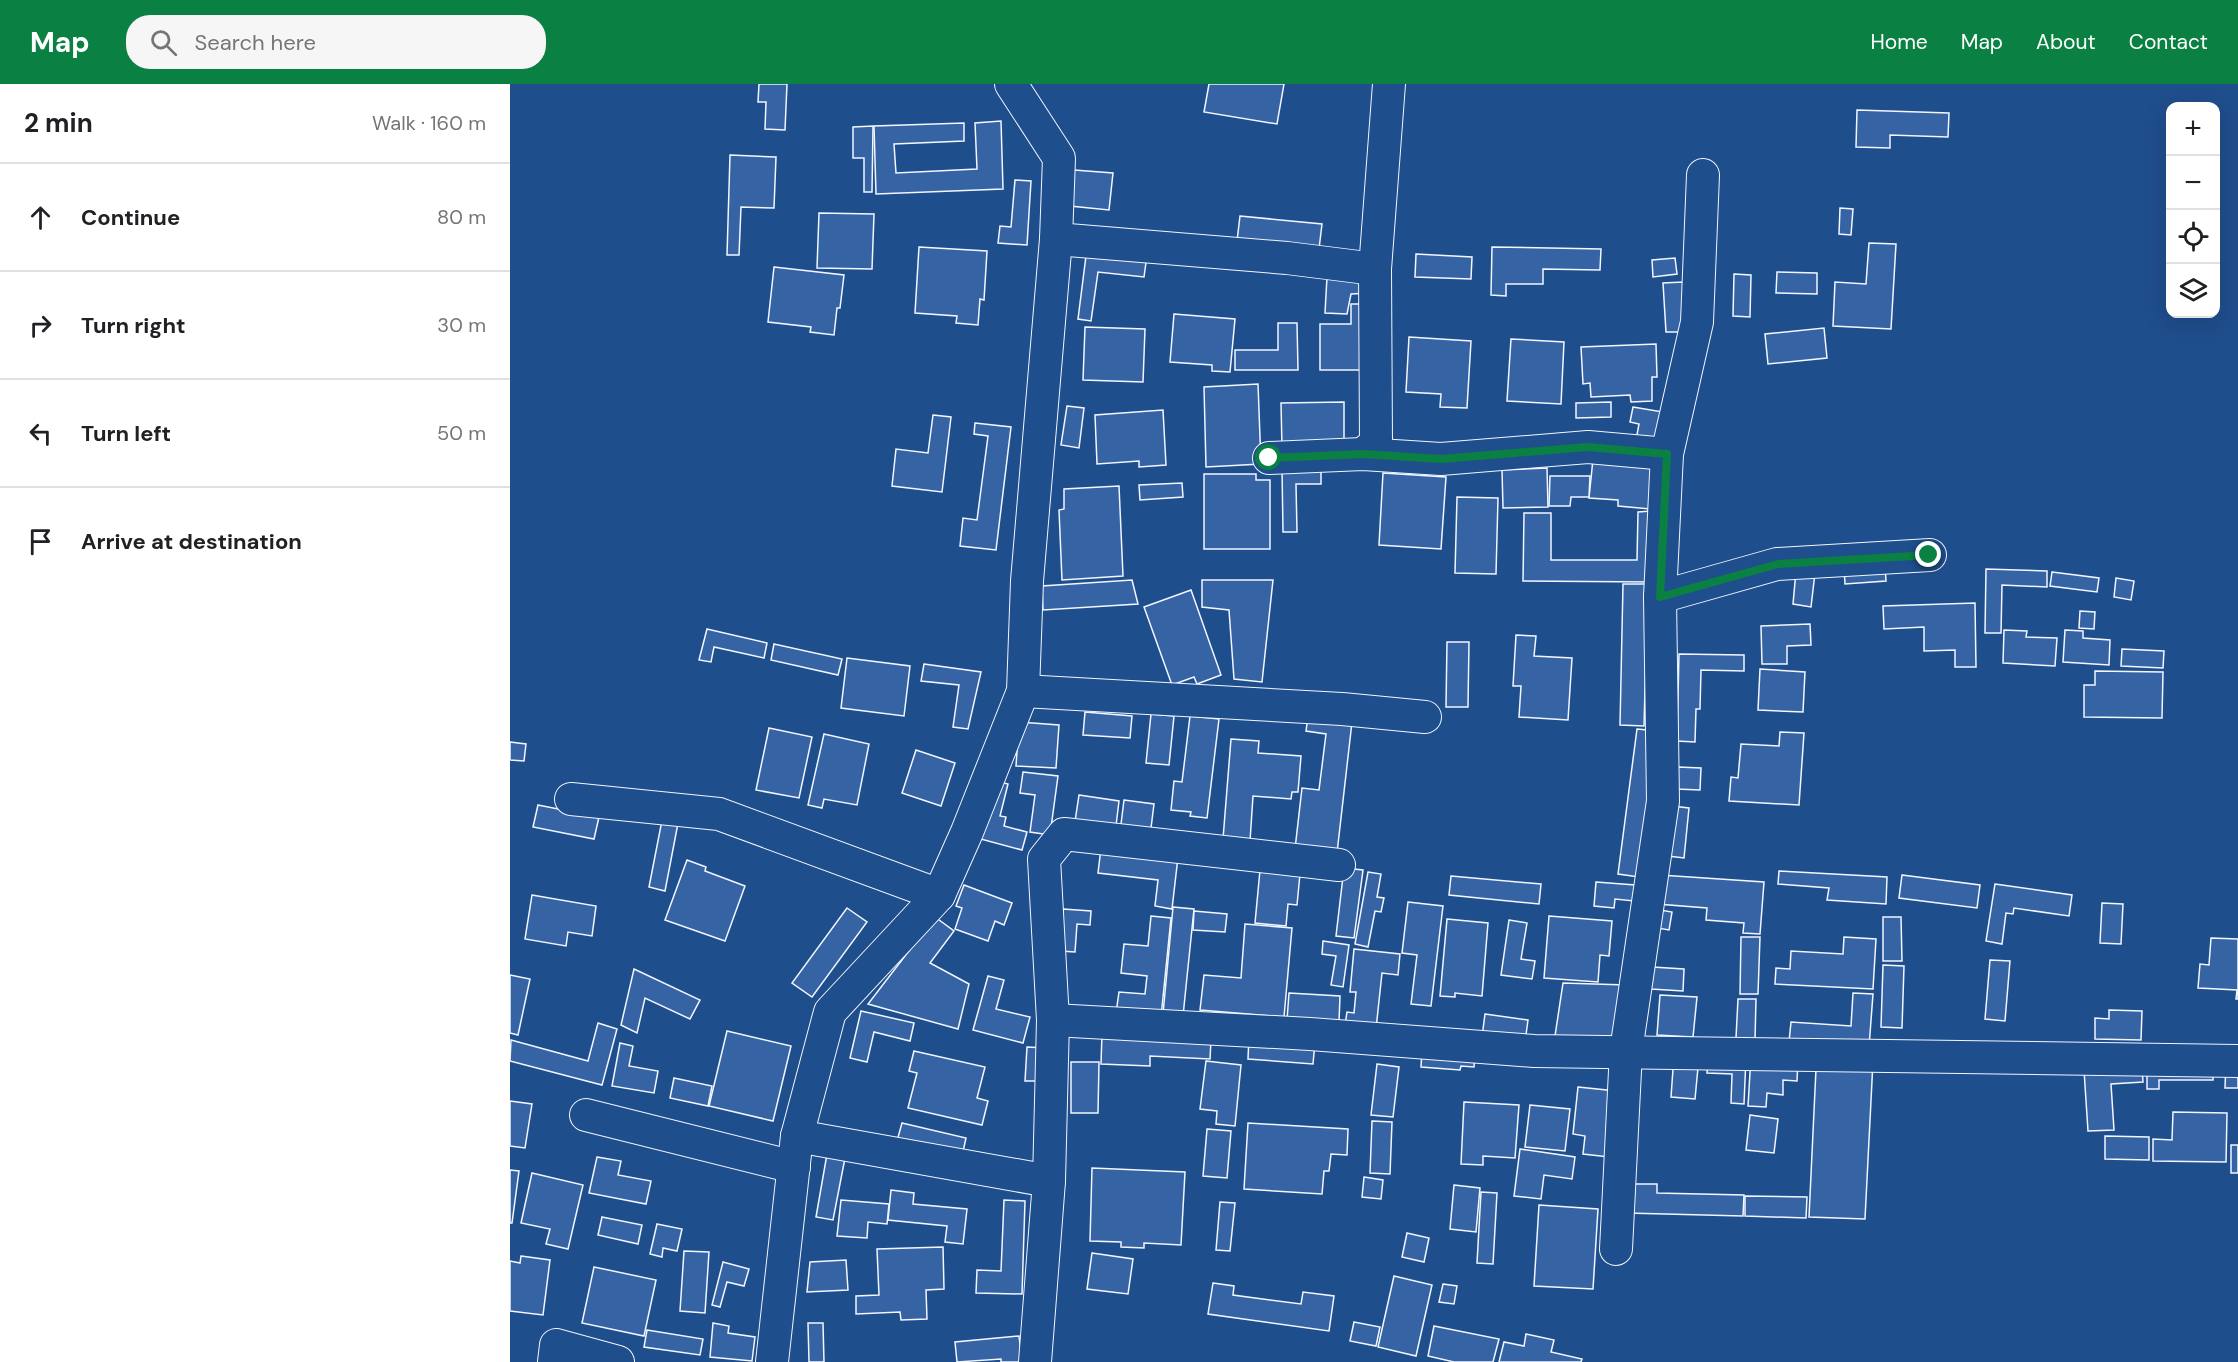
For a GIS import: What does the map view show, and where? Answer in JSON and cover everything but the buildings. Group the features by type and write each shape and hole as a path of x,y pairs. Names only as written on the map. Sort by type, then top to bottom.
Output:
{"street":[{"path":"772,1362 797,1136 830,1012 939,895 967,832 1023,691 1028,581 1056,239 1059,158 1011,84"},
{"path":"1363,454 1376,443 1375,269 1389,84"},
{"path":"1616,1249 1626,1051 1663,801 1660,597 1667,454 1697,322 1702,175"},
{"path":"1056,239 1287,258 1375,269"},
{"path":"1269,458 1363,454 1441,459 1588,447 1667,454"},
{"path":"1660,597 1778,564 1929,555"},
{"path":"1023,691 1342,709 1425,717"},
{"path":"571,799 719,814 939,895"},
{"path":"1035,1362 1049,1181 1053,1020 1044,859 1064,834 1339,865"},
{"path":"1053,1020 1310,1034 1534,1051 2238,1061"},
{"path":"586,1115 794,1167"},
{"path":"797,1136 1049,1181"},
{"path":"554,1362 556,1345 618,1362"}],"route":[{"path":"1269,458 1363,454 1441,459 1588,447 1667,454 1660,597 1778,564 1929,555"}]}
